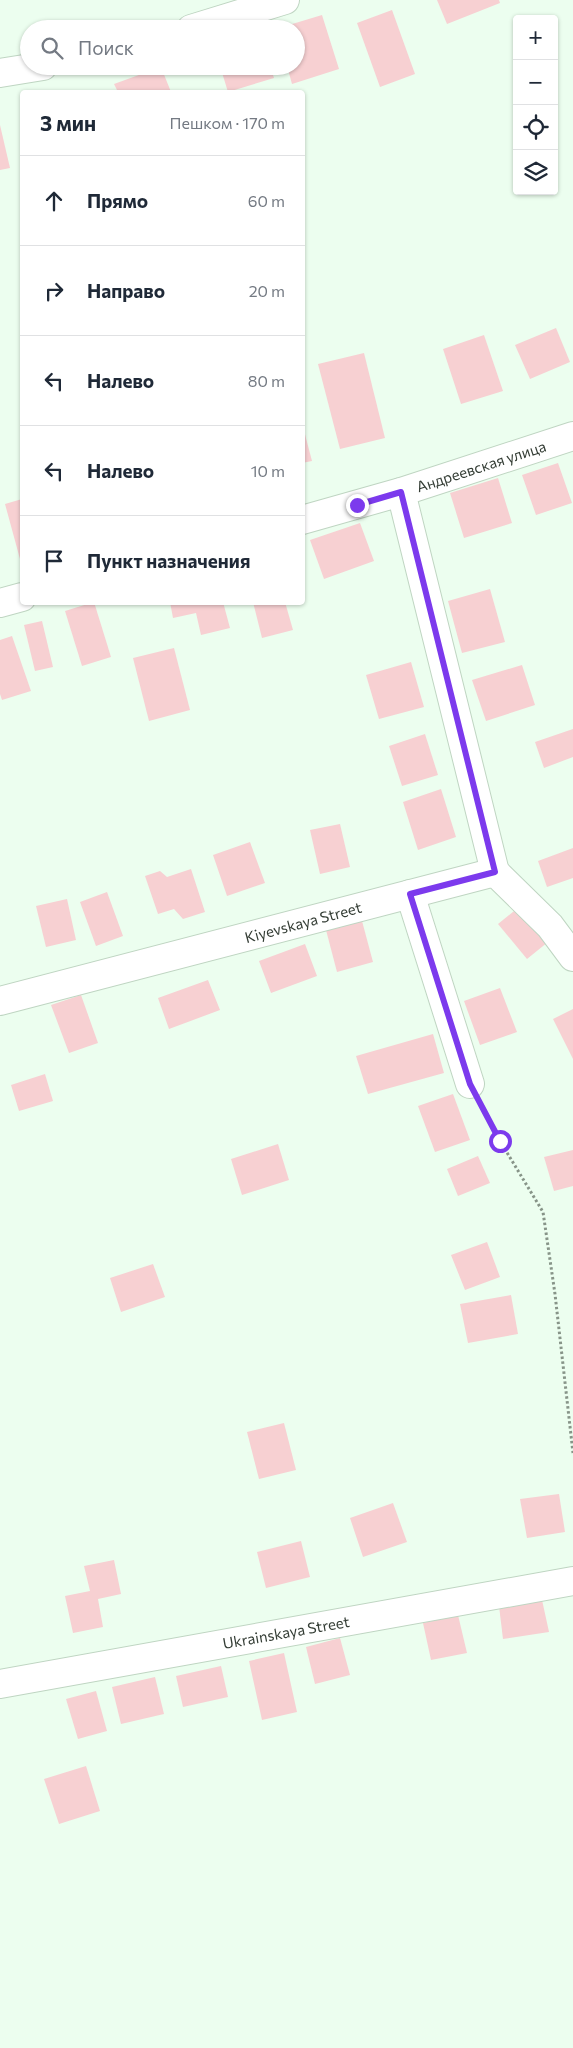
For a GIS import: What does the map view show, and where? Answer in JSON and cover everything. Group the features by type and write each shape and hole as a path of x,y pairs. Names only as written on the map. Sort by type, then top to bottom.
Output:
{"street":[{"path":"220,20 285,0"},
{"path":"0,73 20,70"},
{"name":"Андреевская улица","path":"305,519 401,492 573,436"},
{"path":"401,492 495,872 550,926 573,957"},
{"path":"0,603 20,598"},
{"name":"Kiyevskaya Street","path":"0,1001 495,872"},
{"path":"410,894 470,1084"},
{"name":"Ukrainskaya Street","path":"0,1684 573,1581"}],"path":[{"path":"470,1084 500,1141 543,1212 555,1294 573,1453"}],"building":[{"path":"437,0 499,0 500,3 447,24"},
{"path":"392,10 415,74 380,87 357,23"},
{"path":"322,15 339,69 292,84 290,75 305,75 305,20"},
{"path":"139,75 164,75 170,90 117,90 114,84"},
{"path":"223,75 273,75 274,78 235,90 227,90"},
{"path":"0,125 10,168 0,170"},
{"path":"556,328 570,362 530,379 515,345"},
{"path":"484,335 503,391 461,404 443,349"},
{"path":"364,353 385,438 340,449 318,364"},
{"path":"305,434 312,461 305,462"},
{"path":"558,463 572,503 536,515 522,475"},
{"path":"498,478 512,523 464,538 450,493"},
{"path":"20,500 20,559 5,504"},
{"path":"360,523 374,561 324,579 310,540"},
{"path":"490,589 505,642 462,653 448,601"},
{"path":"84,605 95,605 111,657 82,666 65,611"},
{"path":"171,605 224,605 230,628 201,635 196,613 173,618"},
{"path":"254,605 286,605 293,630 262,638"},
{"path":"42,621 53,667 35,671 24,625"},
{"path":"12,636 31,691 2,700 0,694 0,640"},
{"path":"174,648 190,710 149,721 133,658"},
{"path":"411,662 424,707 379,719 366,675"},
{"path":"522,665 535,705 486,721 472,680"},
{"path":"573,729 573,757 544,768 535,742"},
{"path":"425,734 438,775 402,786 389,746"},
{"path":"441,789 456,837 418,850 403,802"},
{"path":"340,824 350,867 320,874 310,830"},
{"path":"250,842 265,883 227,896 213,855"},
{"path":"573,848 573,878 547,887 538,861"},
{"path":"191,869 205,912 183,919 174,909 158,914 145,876 160,871 167,877"},
{"path":"107,892 123,936 96,946 80,902"},
{"path":"67,899 76,940 46,947 36,906"},
{"path":"519,907 548,942 527,959 498,924"},
{"path":"362,921 373,962 337,972 326,930"},
{"path":"305,944 317,976 271,993 259,961"},
{"path":"208,980 220,1010 169,1029 158,998"},
{"path":"500,988 517,1032 480,1045 464,1001"},
{"path":"81,995 98,1043 69,1053 51,1005"},
{"path":"573,1009 573,1059 553,1019"},
{"path":"433,1034 444,1073 368,1094 356,1056"},
{"path":"45,1074 53,1101 19,1111 11,1085"},
{"path":"453,1094 470,1140 435,1152 418,1106"},
{"path":"278,1144 289,1180 242,1195 231,1159"},
{"path":"573,1150 573,1186 554,1191 544,1157"},
{"path":"478,1156 490,1183 458,1196 447,1169"},
{"path":"487,1242 500,1277 465,1290 451,1255"},
{"path":"153,1264 165,1297 121,1312 110,1278"},
{"path":"511,1295 518,1334 468,1343 460,1304"},
{"path":"284,1423 296,1470 259,1479 247,1432"},
{"path":"559,1494 565,1532 527,1538 520,1499"},
{"path":"393,1503 407,1542 363,1557 350,1518"},
{"path":"301,1541 310,1577 266,1588 257,1552"},
{"path":"114,1560 121,1594 98,1599 103,1627 73,1633 65,1596 90,1591 84,1566"},
{"path":"542,1600 549,1632 503,1639 499,1606"},
{"path":"458,1615 467,1653 431,1660 423,1623"},
{"path":"340,1638 350,1675 315,1684 306,1647"},
{"path":"284,1653 297,1712 262,1720 249,1661"},
{"path":"221,1666 228,1697 183,1707 176,1676"},
{"path":"155,1677 164,1714 121,1724 112,1687"},
{"path":"96,1691 107,1731 78,1739 66,1699"},
{"path":"86,1766 100,1811 59,1824 44,1779"}],"route":[{"path":"357,505 401,492 495,872 410,894 470,1084 500,1141"}]}
